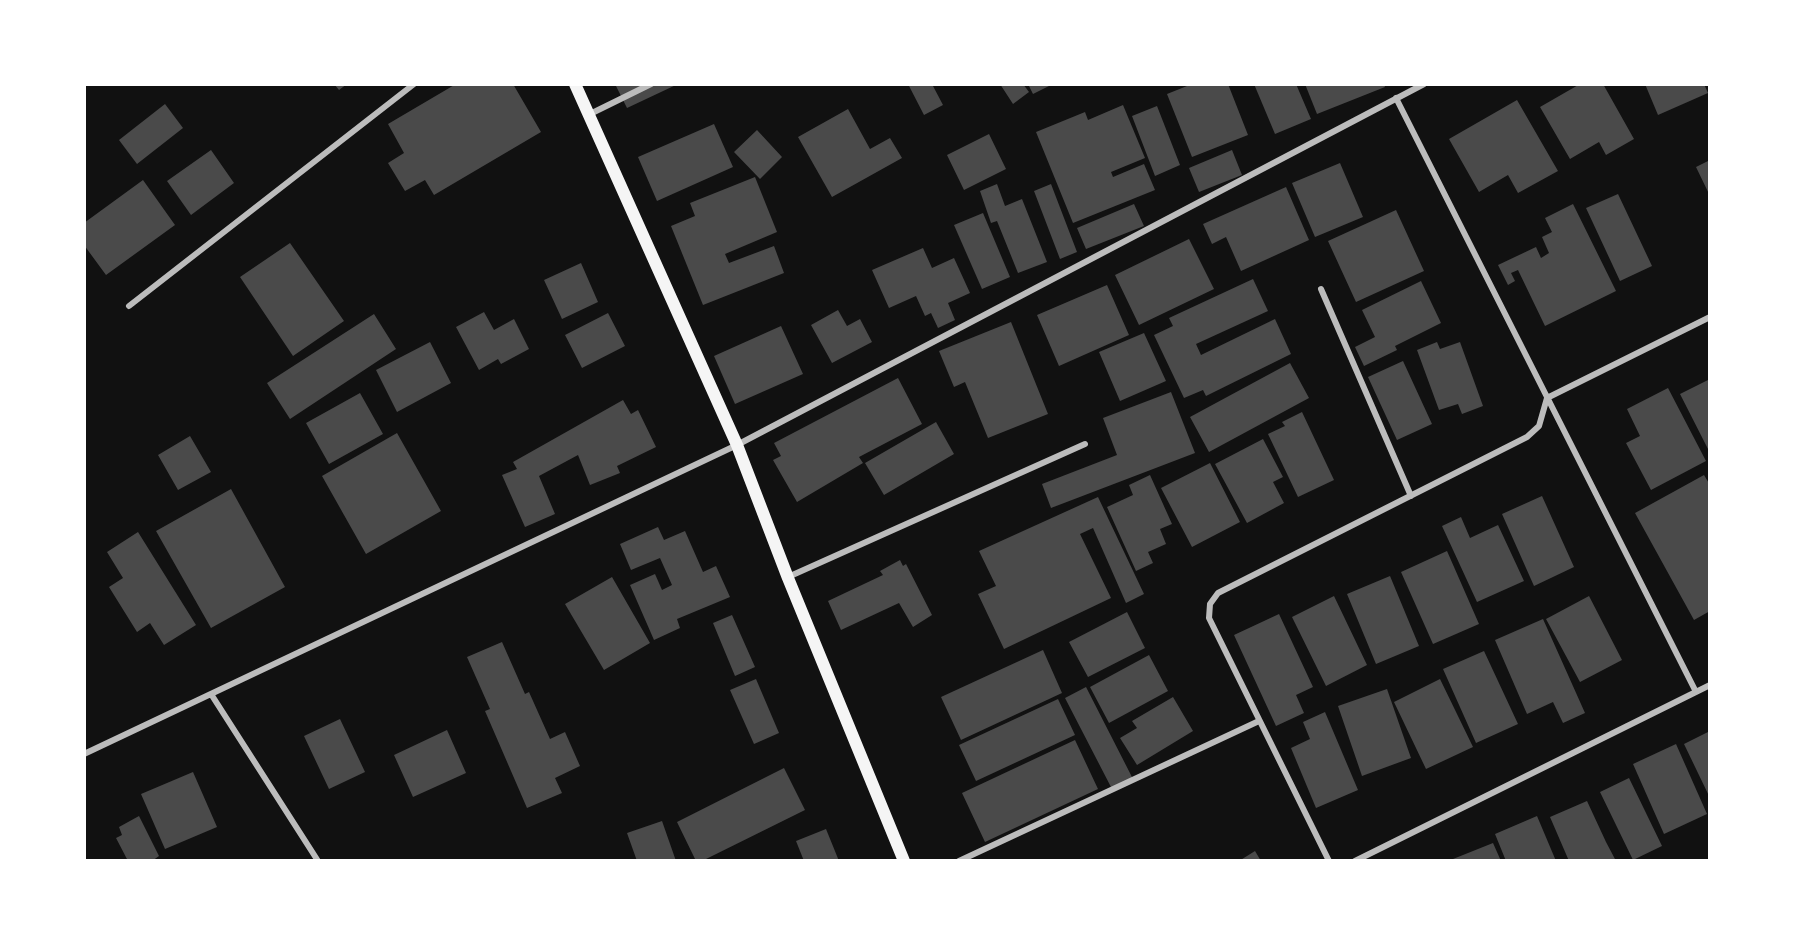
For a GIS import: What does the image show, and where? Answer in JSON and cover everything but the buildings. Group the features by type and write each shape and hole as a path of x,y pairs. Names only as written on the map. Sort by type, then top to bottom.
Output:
{"main road":[{"path":"575,84 737,445 788,578 904,861"}],"street":[{"path":"129,306 414,84"},
{"path":"588,115 651,84"},
{"path":"84,754 737,445 1424,84"},
{"path":"1396,98 1696,692"},
{"path":"1321,289 1411,496"},
{"path":"1329,861 1209,618 1210,604 1218,593 1527,438 1539,426 1547,398 1710,318"},
{"path":"788,578 1085,444"},
{"path":"1355,861 1710,685"},
{"path":"211,694 318,861"},
{"path":"959,861 1259,721"}]}
